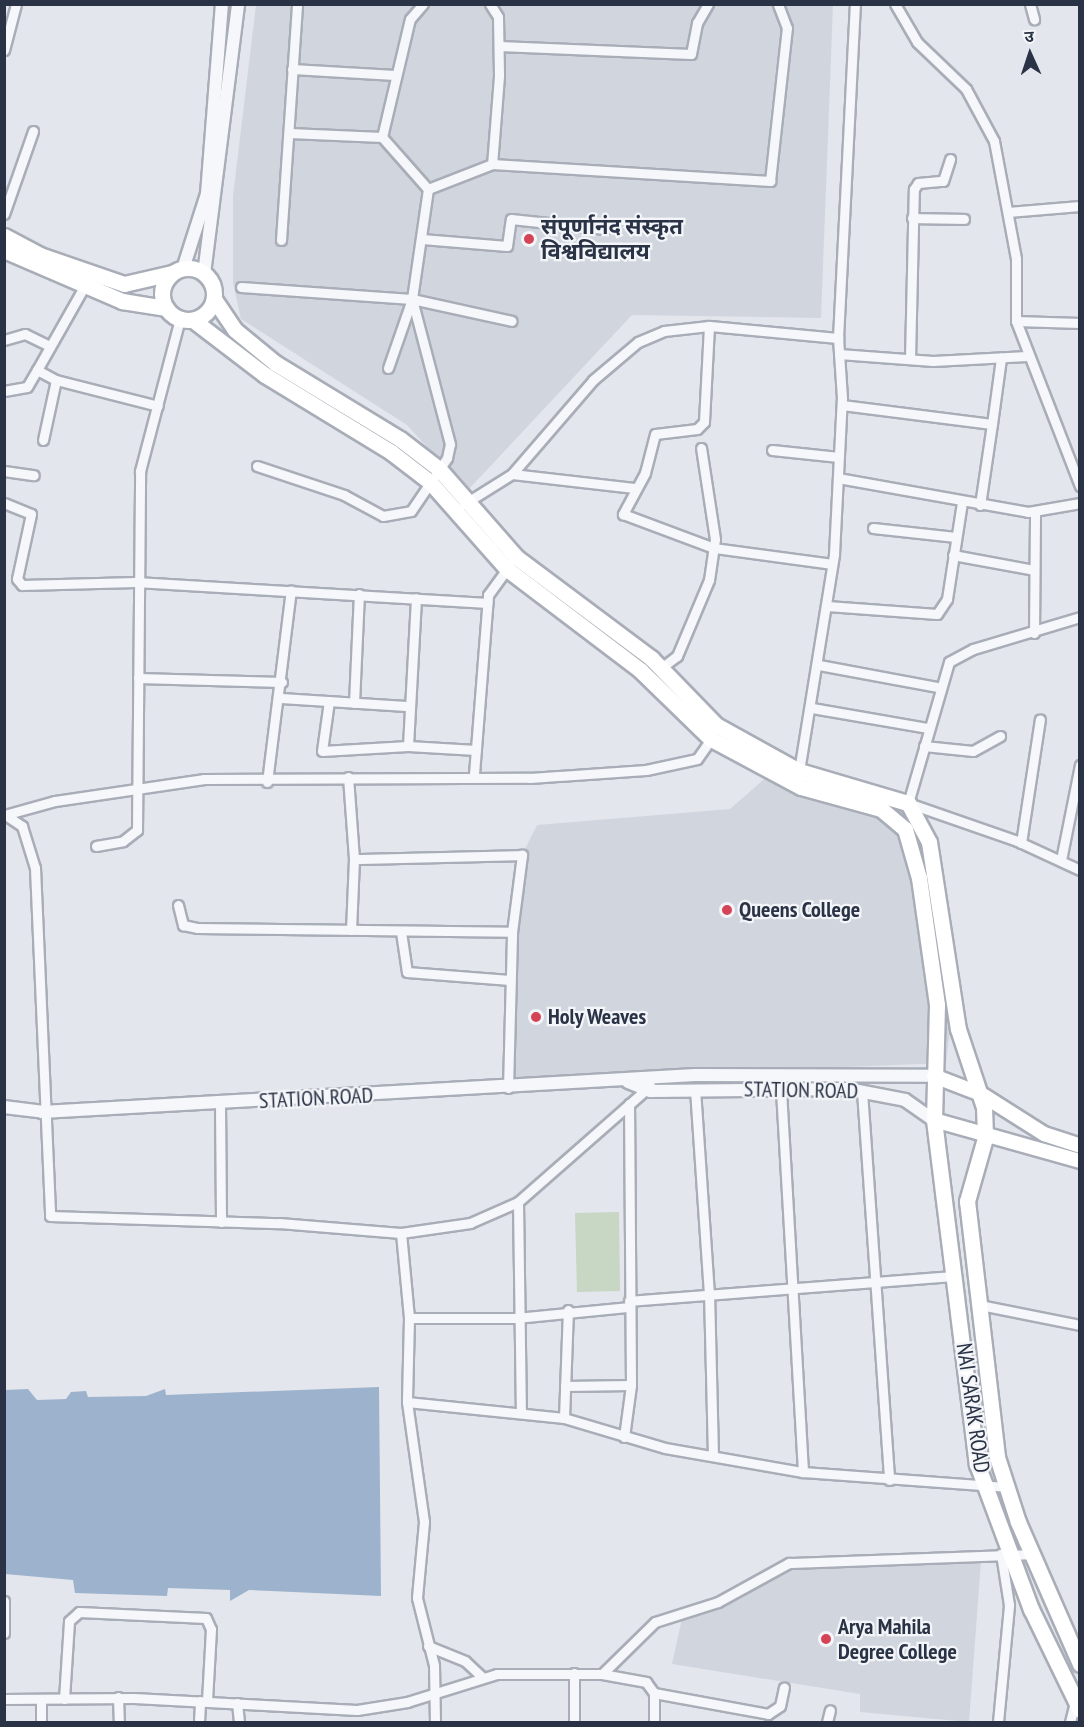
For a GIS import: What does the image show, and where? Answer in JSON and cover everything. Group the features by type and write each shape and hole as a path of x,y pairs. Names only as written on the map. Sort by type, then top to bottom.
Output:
{"main road":[{"path":"4,236 40,255 124,284 177,271 204,274 214,299 235,330 258,349 470,501 511,563"},
{"path":"4,250 122,301 166,308 187,319 248,363 434,476 455,509 511,563 661,668 716,725 799,771 908,803 929,842 958,1029 981,1094 985,1138"},
{"path":"166,308 162,289 177,271"},
{"path":"187,319 207,312 214,299"},
{"path":"248,363 258,349"},
{"name":"NAI SARAK ROAD","path":"511,563 640,670 711,739 801,787 881,809 905,828 919,878 937,1005 933,1120 946,1194 973,1440 984,1486 1005,1554 1077,1706"},
{"path":"934,1076 981,1094 1044,1134 1080,1146"},
{"path":"933,1120 985,1138 1080,1161"},
{"name":"NAI SARAK ROAD","path":"985,1138 967,1201 993,1435 1005,1487 1031,1554 1080,1664"},
{"path":"1040,1628 1059,1620"}],"street":[{"path":"4,50 16,4"},
{"path":"177,271 195,244 207,194 222,4"},
{"path":"204,274 238,4"},
{"path":"281,240 297,4"},
{"path":"382,137 394,75 410,19 423,4"},
{"path":"490,4 498,17 492,164"},
{"path":"498,46 691,54 697,23 708,4"},
{"path":"428,189 492,164 770,181 787,28 778,4"},
{"path":"799,771 819,665 832,564 842,405 838,338 855,4"},
{"path":"895,4 917,42 966,89 994,141 1016,259 1016,321 1027,356 1080,486"},
{"path":"1030,4 1034,19"},
{"path":"292,69 394,75"},
{"path":"4,214 33,131"},
{"path":"289,133 382,137 428,189 412,299 388,368"},
{"path":"910,359 912,218 916,184 943,181 950,159"},
{"path":"1008,212 1080,206"},
{"path":"912,218 964,219"},
{"path":"422,239 507,246 511,219 604,229"},
{"path":"195,244 209,246"},
{"path":"4,391 27,387 84,286"},
{"path":"241,287 412,299 512,321"},
{"path":"257,465 344,495 383,516 411,511 448,451 448,428 412,299"},
{"path":"96,846 134,836 140,787 136,582 140,471 158,406 187,319"},
{"path":"1016,321 1080,323"},
{"path":"455,509 512,474 617,357 664,331 709,326 838,338"},
{"path":"709,326 704,422 697,429 656,434 623,514 714,549 832,564"},
{"path":"4,340 25,334 50,346"},
{"path":"839,354 910,359 1027,356"},
{"path":"980,505 1001,358"},
{"path":"37,370 56,380 158,406"},
{"path":"43,440 56,380"},
{"path":"842,405 992,424"},
{"path":"661,668 678,656 700,607 714,549 701,448"},
{"path":"772,450 839,457"},
{"path":"4,471 34,475"},
{"path":"512,474 634,488"},
{"path":"838,478 962,502 1035,511 1080,503"},
{"path":"827,606 938,614 947,599 962,502"},
{"path":"4,503 31,514 18,583 136,582 487,603"},
{"path":"1034,633 1035,511"},
{"path":"873,528 956,537"},
{"path":"953,555 1034,570"},
{"path":"474,774 487,603 511,563"},
{"path":"267,782 281,698 291,590"},
{"path":"354,703 359,594"},
{"path":"408,746 406,706 416,598"},
{"path":"1080,617 961,654 950,662 938,687 908,803 1021,843 1080,870"},
{"path":"819,665 938,687"},
{"path":"138,678 282,682"},
{"path":"281,698 406,706"},
{"path":"329,701 322,751 408,746 476,750"},
{"path":"812,708 928,728"},
{"path":"1021,843 1040,719"},
{"path":"924,746 973,751 1000,736"},
{"path":"6,814 140,787 204,779 267,782 348,777 474,774 530,778 683,766 706,752 711,739"},
{"path":"1061,860 1080,765"},
{"path":"348,777 354,859 351,930"},
{"path":"6,814 26,834 35,868 42,1112 50,1216 221,1222 401,1233 470,1223 518,1202 629,1104 650,1091 651,1077"},
{"path":"354,859 522,855 512,932 508,1088"},
{"path":"177,905 183,925 197,928 512,932"},
{"path":"401,932 407,972 510,980"},
{"name":"STATION ROAD","path":"4,1107 42,1112 220,1104 627,1082 651,1077 934,1076"},
{"name":"STATION ROAD","path":"627,1082 650,1091 695,1089 861,1091 905,1100 933,1120"},
{"path":"695,1089 709,1292 713,1456"},
{"path":"781,1090 795,1284 803,1472"},
{"path":"861,1091 879,1278 889,1480"},
{"path":"220,1104 221,1222"},
{"path":"624,1437 631,1385 629,1104"},
{"path":"518,1202 516,1318 521,1411"},
{"path":"401,1233 409,1318 407,1402 423,1496 417,1598 437,1694 435,1722"},
{"path":"409,1318 516,1318 709,1292 879,1278 956,1276"},
{"path":"980,1305 1080,1324"},
{"path":"564,1418 568,1310"},
{"path":"565,1386 631,1385"},
{"path":"407,1402 521,1411 564,1418 624,1437 803,1472 1005,1487"},
{"path":"998,1722 1009,1605 1005,1554"},
{"path":"602,1674 655,1622 718,1602 789,1563 1031,1554"},
{"path":"4,1601 4,1633"},
{"path":"64,1699 69,1621 79,1612 206,1618 211,1640 204,1701 199,1722"},
{"path":"428,1646 465,1661 482,1677"},
{"path":"574,1673 574,1722"},
{"path":"4,1699 41,1701 118,1697 357,1710 437,1694 482,1677 574,1673 602,1674 646,1682 654,1693 654,1722"},
{"path":"654,1693 768,1714 778,1710 784,1687"},
{"path":"118,1697 119,1722"},
{"path":"41,1701 41,1722"},
{"path":"237,1703 239,1722"},
{"path":"1070,1722 1077,1706"},
{"path":"827,1722 830,1710"}],"shaded area":[{"name":"संपूर्णानंद संस्कृत विश्वविद्यालय","path":"256,5 833,5 821,318 632,315 467,491 407,425 241,319 233,283 233,196"},
{"name":"Queens College","path":"769,775 894,802 920,836 954,1000 946,1063 694,1073 508,1088 512,932 522,855 537,825 730,809"},
{"name":"Arya Mahila Degree College","path":"981,1561 969,1722 860,1712 860,1694 672,1664 683,1614 715,1610 798,1566"}],"green space":[{"path":"619,1212 620,1291 577,1292 575,1213"}],"water":[{"path":"379,1387 381,1596 249,1590 230,1601 230,1590 168,1588 167,1596 75,1593 73,1580 5,1574 5,1390 28,1389 37,1400 66,1399 71,1392 86,1391 88,1397 146,1396 165,1389 166,1395"}],"place":[{"name":"संपूर्णानंद संस्कृत विश्वविद्यालय","path":"529,239"},
{"name":"Queens College","path":"727,910"},
{"name":"Holy Weaves","path":"536,1017"},
{"name":"Arya Mahila Degree College","path":"826,1639"}]}
